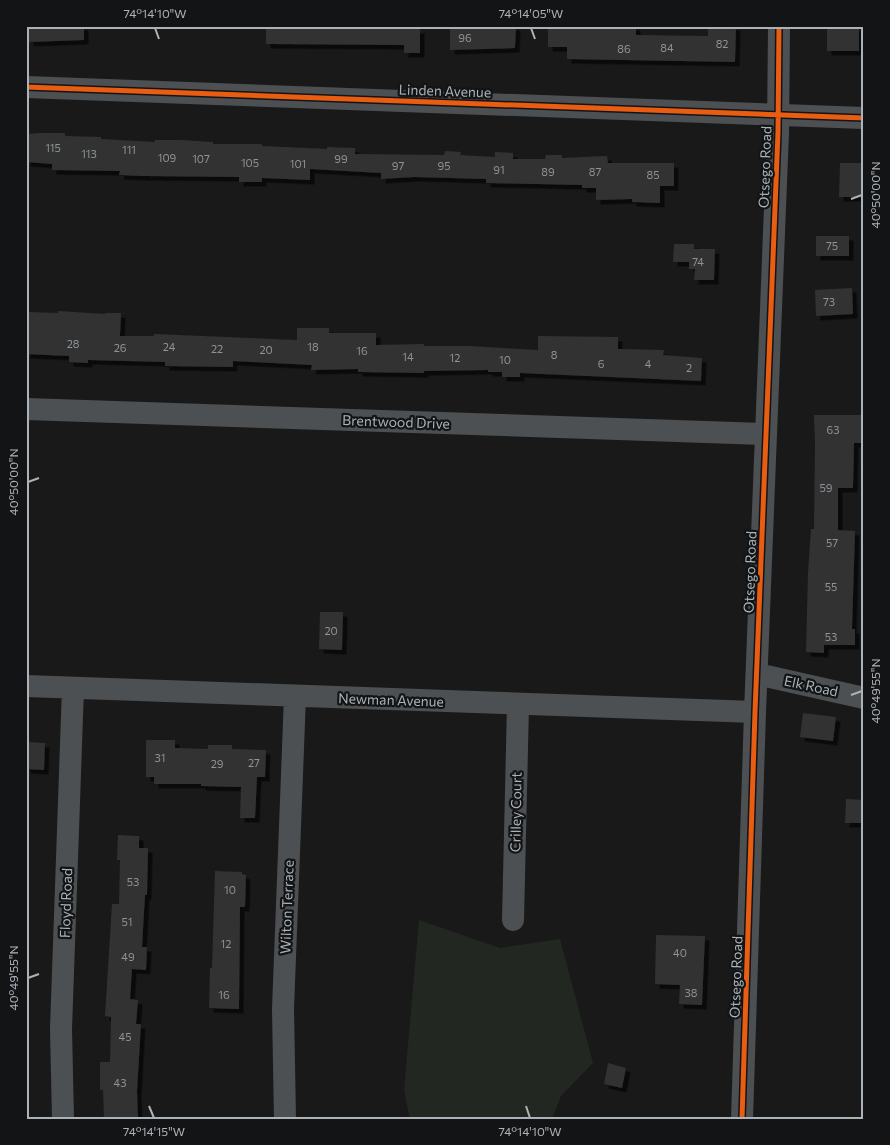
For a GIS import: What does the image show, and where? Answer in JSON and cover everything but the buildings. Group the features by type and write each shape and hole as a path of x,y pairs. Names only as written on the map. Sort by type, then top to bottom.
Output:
{"street":[{"name":"Otsego Road","path":"745,1118 755,712 778,114 779,26"},
{"name":"Linden Avenue","path":"26,87 864,118"},
{"name":"Brentwood Drive","path":"26,409 766,434"},
{"name":"Elk Road","path":"757,674 864,698"},
{"name":"Newman Avenue","path":"26,686 755,712"},
{"name":"Floyd Road","path":"63,1119 61,1029 73,688"},
{"name":"Wilton Terrace","path":"285,1119 283,1009 295,696"},
{"name":"Crilley Court","path":"513,920 518,705"}],"shaded area":[{"path":"419,920 500,948 560,939 593,1063 561,1096 552,1119 410,1119 404,1090"}],"cycle path":[{"path":"742,1119 755,712 778,132 779,26"},
{"path":"26,87 864,118"}]}
